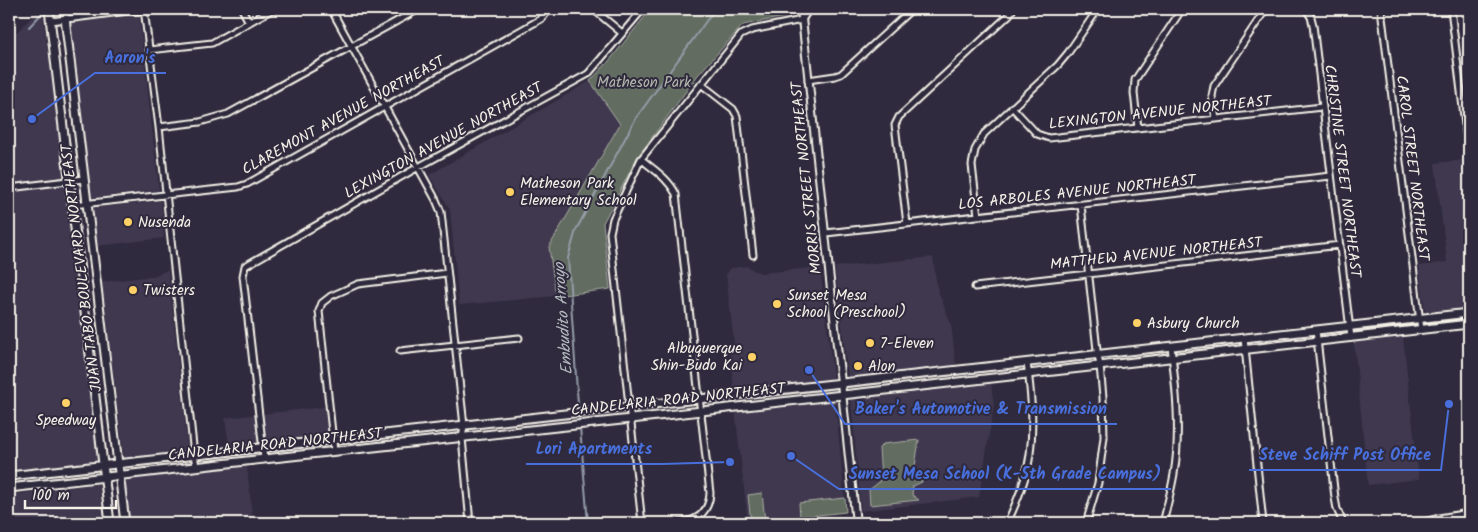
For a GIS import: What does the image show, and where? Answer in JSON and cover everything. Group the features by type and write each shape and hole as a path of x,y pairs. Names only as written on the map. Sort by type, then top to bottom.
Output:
{"main road":[{"name":"JUAN TABO BOULEVARD NORTHEAST","path":"49,9 110,523"},
{"name":"JUAN TABO BOULEVARD NORTHEAST","path":"64,9 125,523"},
{"name":"CANDELARIA ROAD NORTHEAST","path":"9,476 1469,313"},
{"name":"CANDELARIA ROAD NORTHEAST","path":"9,488 1469,324"}],"street":[{"path":"51,21 144,9 159,127 196,466"},
{"path":"242,9 249,22"},
{"path":"149,50 212,43 273,9"},
{"path":"331,9 441,212 464,426 462,438 470,523"},
{"path":"159,127 200,122 228,114 419,9"},
{"name":"CLAREMONT AVENUE NORTHEAST","path":"73,205 238,187 247,184 541,19 550,9"},
{"path":"593,9 622,33"},
{"name":"LEXINGTON AVENUE NORTHEAST","path":"263,448 243,276 245,266 418,167 588,74 643,9"},
{"name":"MORRIS STREET NORTHEAST","path":"801,9 856,523"},
{"path":"642,523 610,234 612,219 641,160 741,35 758,28 802,20 809,9"},
{"path":"808,80 841,74 912,9"},
{"path":"907,224 895,125 899,117 1009,16 1013,9"},
{"path":"978,216 972,165 976,150 984,134 1058,65 1098,9"},
{"path":"1138,128 1134,93 1135,80 1182,9"},
{"path":"1216,119 1212,96 1214,86 1266,9"},
{"name":"CHRISTINE STREET NORTHEAST","path":"1306,9 1313,25 1351,338"},
{"name":"CAROL STREET NORTHEAST","path":"1381,9 1420,330"},
{"path":"1451,9 1469,158"},
{"path":"701,84 733,109 737,116 753,255"},
{"name":"LEXINGTON AVENUE NORTHEAST","path":"1012,107 1037,134 1049,138 1322,107"},
{"path":"641,160 665,178 672,185 676,194 710,499 708,506 698,518 677,523"},
{"name":"LOS ARBOLES AVENUE NORTHEAST","path":"826,234 1331,176"},
{"path":"9,188 84,180"},
{"path":"1081,205 1100,366 1104,436 1098,483 1086,523"},
{"name":"MATTHEW AVENUE NORTHEAST","path":"975,287 1340,245"},
{"path":"334,451 319,311 322,303 331,296 358,284 447,273"},
{"path":"1316,330 1335,498 1343,523"},
{"path":"400,351 519,338"},
{"path":"1244,338 1263,523"},
{"path":"1163,523 1174,473 1176,446 1176,407 1171,346"},
{"path":"1007,523 1025,476 1030,456 1032,411 1027,362"},
{"path":"263,448 264,458"},
{"path":"1420,523 1469,513"}],"shaded area":[{"path":"42,9 57,120 98,462 9,473 9,40"},
{"path":"139,15 159,190 91,198 70,23"},
{"name":"Matheson Park Elementary School","path":"590,81 620,124 549,247 556,296 459,305 450,209 429,175"},
{"path":"1465,160 1469,164 1469,308 1427,312 1425,311 1419,266 1447,262 1435,163"},
{"path":"161,201 164,238 97,246 93,208"},
{"path":"933,257 937,288 951,324 956,366 848,377 835,267"},
{"path":"747,266 762,273 820,267 832,378 734,390 729,345 734,343 726,274 731,268"},
{"path":"168,270 188,450 124,458 102,282 153,276"},
{"path":"1403,337 1419,479 1368,485 1354,342"},
{"path":"991,384 994,405 979,497 861,511 851,398"},
{"path":"835,398 846,512 748,523 735,410"},
{"path":"324,407 327,434 325,436 229,446 225,418"},
{"path":"247,467 253,523 130,523 125,479"},
{"path":"99,484 104,523 9,523 9,495"}],"green space":[{"name":"Matheson Park","path":"651,9 795,9 795,15 743,25 698,75 637,158 603,223 610,289 556,296 549,247 620,124 590,81 609,61"},
{"path":"919,440 913,479 922,480 922,482 913,486 912,495 919,500 870,505 869,490 881,478 879,448 883,444"},
{"path":"762,493 765,521 751,523 748,495"},
{"path":"845,498 846,512 800,517 799,503"}],"waterway":[{"path":"29,27 46,9"},
{"name":"Embudito Arroyo","path":"588,523 568,258 576,230 636,118 712,13 720,9"}],"place":[{"name":"Aaron's","path":"32,119"},
{"name":"Matheson Park Elementary School","path":"510,192"},
{"name":"Nusenda","path":"128,222"},
{"name":"Twisters","path":"133,290"},
{"name":"Sunset Mesa School (Preschool)","path":"777,304"},
{"name":"Asbury Church","path":"1137,323"},
{"name":"7-Eleven","path":"870,343"},
{"name":"Albuquerque Shin-Budo Kai","path":"752,357"},
{"name":"Alon","path":"858,366"},
{"name":"Baker's Automotive & Transmission","path":"809,370"},
{"name":"Speedway","path":"66,403"},
{"name":"Steve Schiff Post Office","path":"1449,404"},
{"name":"Sunset Mesa School (K-5th Grade Campus)","path":"791,456"},
{"name":"Lori Apartments","path":"730,462"}]}
